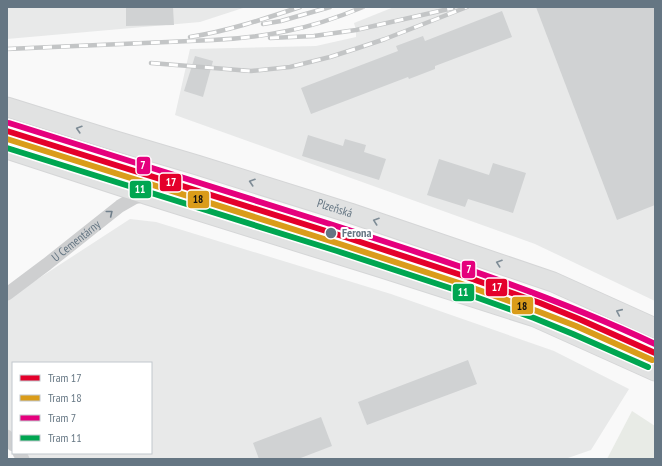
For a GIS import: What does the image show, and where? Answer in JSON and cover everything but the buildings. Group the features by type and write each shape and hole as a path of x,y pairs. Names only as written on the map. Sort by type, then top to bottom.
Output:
{"main road":[{"name":"Plzeňská","path":"7,107 116,141 197,164 350,213 531,274 553,282 655,328"},
{"path":"7,149 535,317 655,371"}],"street":[{"name":"U Cementárny","path":"7,294 127,201 148,195"}],"shaded area":[{"path":"7,7 246,7 200,22 7,39"},
{"path":"394,7 655,7 655,301 535,244 175,115 190,49 316,46 356,37 354,23"},
{"path":"130,219 156,222 391,294 554,351 629,389 591,450 565,459 19,459 16,454 152,454 152,362 12,362 12,448 7,441 7,299"},
{"path":"632,411 655,426 655,459 607,459"}],"railway":[{"path":"190,37 232,28 300,7"},
{"path":"263,24 281,21 330,7"},
{"path":"7,49 250,37 306,27 363,7"},
{"path":"151,63 251,71 290,67 330,57 385,39 467,7"},
{"path":"270,38 314,36 356,30 453,8"}],"tram line":[{"name":"7","path":"9,123 442,260 528,291 613,325 655,344"},
{"name":"17","path":"7,131 461,275 540,303 655,353"},
{"name":"18","path":"7,139 459,283 576,326 652,360"},
{"name":"11","path":"7,148 337,251 456,290 534,318 648,367"}],"place":[{"name":"Ferona","path":"331,233"}]}
